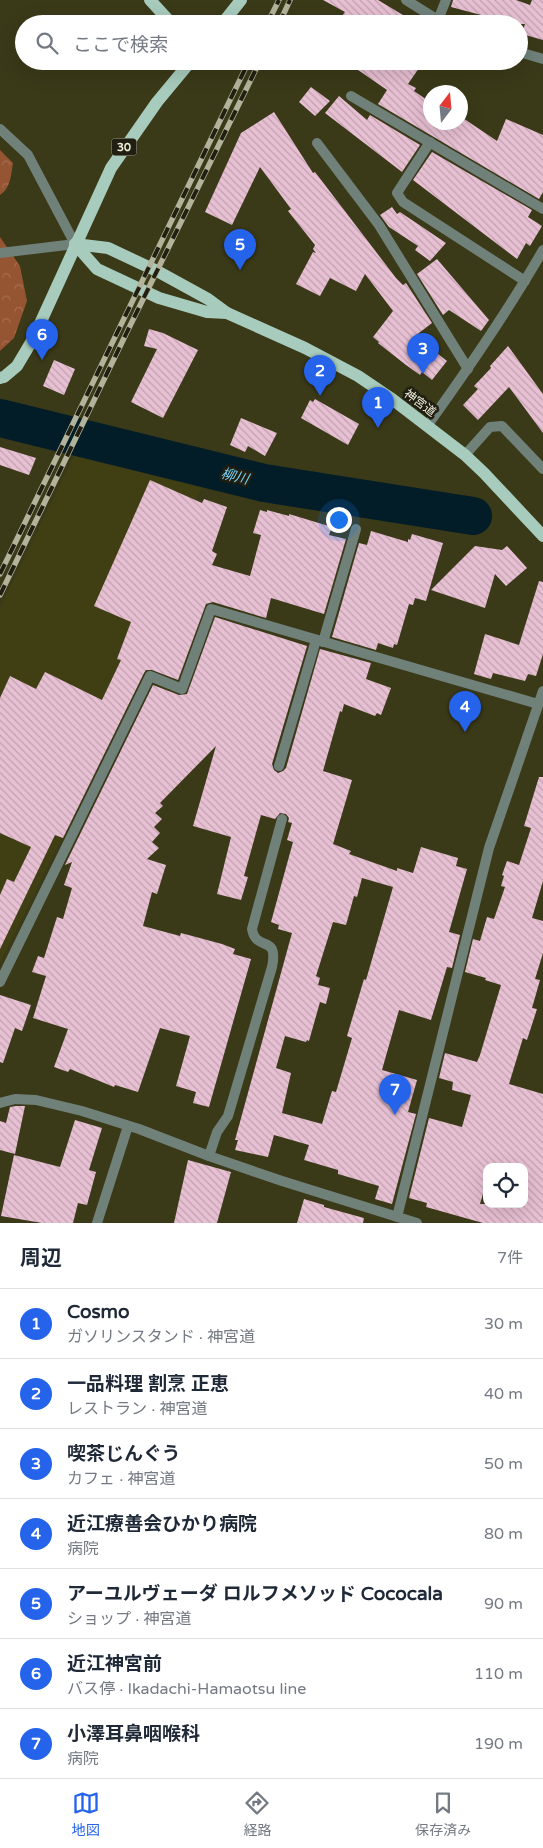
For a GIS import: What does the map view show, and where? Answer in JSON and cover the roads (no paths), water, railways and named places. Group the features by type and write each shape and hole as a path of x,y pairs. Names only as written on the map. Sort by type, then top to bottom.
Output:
{"main road":[{"path":"150,0 164,15"},
{"path":"229,15 241,0"},
{"name":"30","path":"75,244 100,189 116,160 157,102 184,70"},
{"path":"0,378 17,366 24,355 75,244"},
{"name":"神宮道","path":"75,244 97,269 159,298 207,312 227,313"},
{"name":"神宮道","path":"75,244 108,248 172,278 208,299 227,313 305,348 358,376 465,456 484,473 543,536"}],"street":[{"path":"406,0 431,15"},
{"path":"443,15 446,0"},
{"path":"528,55 543,59"},
{"path":"351,96 543,209"},
{"path":"0,129 28,155 75,244 0,253"},
{"path":"430,142 397,192 403,202 525,281"},
{"path":"317,143 379,225 468,369"},
{"path":"427,426 468,369 543,250"},
{"path":"465,456 490,427 502,426 543,469"},
{"path":"279,766 356,529"},
{"path":"0,982 150,676 182,689 211,608 538,704"},
{"path":"402,1220 489,848 543,691"},
{"path":"209,1156 217,1132 228,1116 272,967 273,949 268,944 258,942 254,937 252,929 282,819"},
{"path":"0,1102 15,1099 36,1100 82,1111 209,1156 402,1220 417,1223"},
{"path":"97,1223 128,1126"}],"waterway":[{"name":"柳川","path":"0,418 264,483 473,516"}],"railway":[{"path":"272,15 279,0"},
{"path":"283,15 290,0"},
{"path":"0,574 245,70"},
{"path":"0,595 256,70"}],"place":[{"name":"アーユルヴェーダ ロルフメソッド Cococala","path":"240,270"},
{"name":"近江神宮前","path":"42,360"},
{"name":"喫茶じんぐう","path":"423,374"},
{"name":"一品料理 割烹 正恵","path":"320,396"},
{"name":"Cosmo","path":"378,428"},
{"name":"近江療善会ひかり病院","path":"465,732"},
{"name":"小澤耳鼻咽喉科","path":"395,1115"}]}
